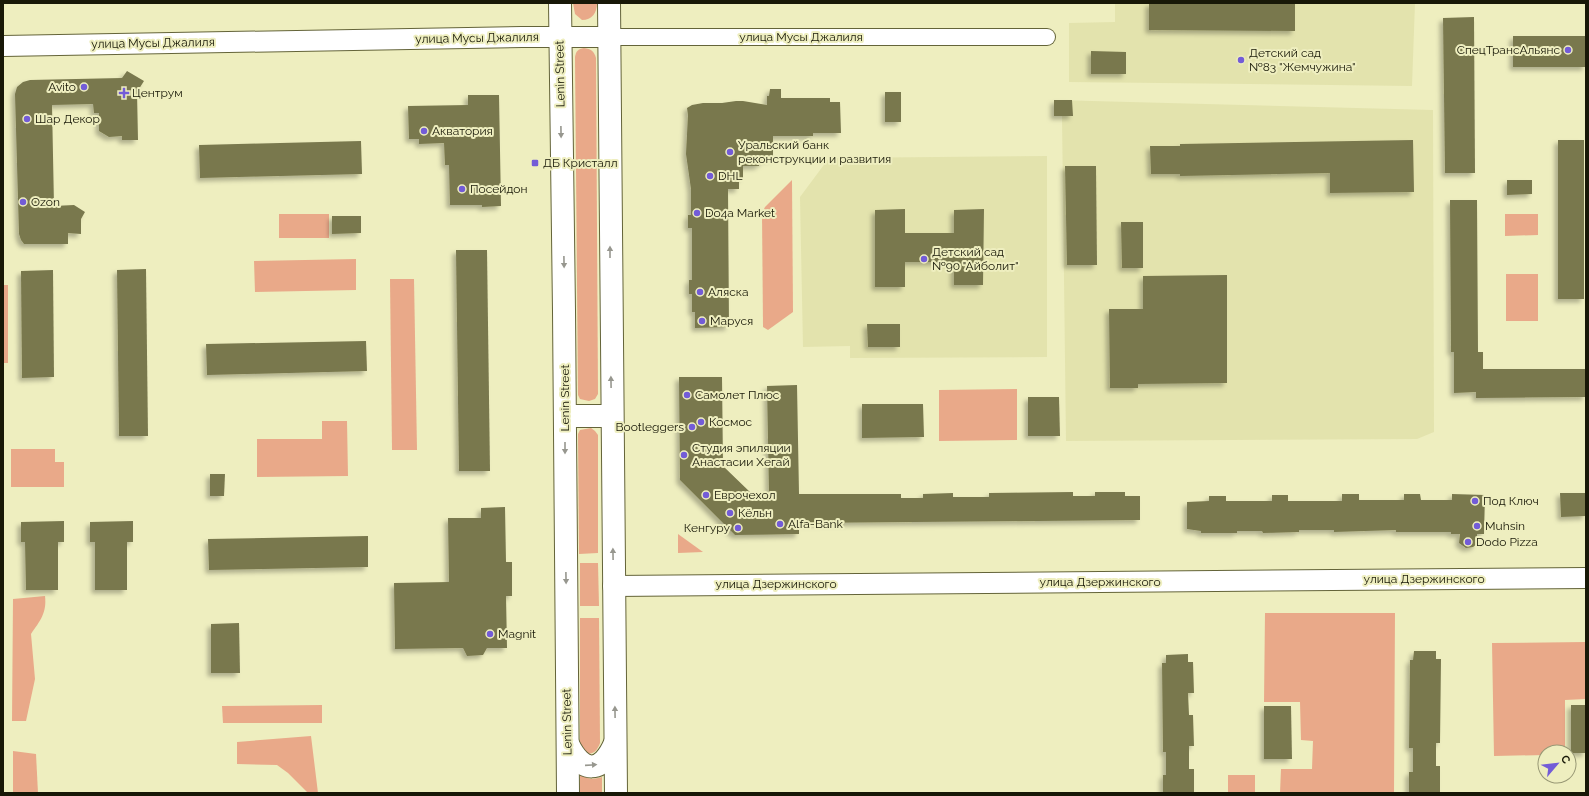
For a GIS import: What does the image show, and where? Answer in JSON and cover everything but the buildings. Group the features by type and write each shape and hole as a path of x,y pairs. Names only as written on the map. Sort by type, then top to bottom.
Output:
{"main road":[{"name":"Lenin Street","path":"560,3 568,793"},
{"path":"609,3 616,793"},
{"path":"565,416 612,416"},
{"path":"568,744 578,762 583,765 590,766 603,762 610,754 615,743"}],"street":[{"name":"улица Мусы Джалиля","path":"3,46 560,37 1047,37"},
{"name":"улица Дзержинского","path":"613,586 1586,578"}],"shaded area":[{"path":"573,3 597,3 595,13 589,19 582,20 575,14"},
{"name":"Детский сад №83 \"Жемчужина\"","path":"1115,3 1415,3 1412,86 1069,82 1069,23 1115,22"},
{"path":"584,48 592,51 596,58 598,394 595,399 589,401 580,399 578,395 575,57 576,53 580,49"},
{"path":"1054,100 1433,110 1434,432 1417,439 1066,441 1062,116 1054,116"},
{"name":"Детский сад №90 \"Айболит\"","path":"1047,156 1047,357 850,358 850,346 803,347 800,197 829,158"},
{"path":"792,180 793,312 768,330 763,327 762,213 765,207"},
{"path":"279,214 329,214 329,238 279,238"},
{"path":"1505,214 1538,214 1538,235 1505,236"},
{"path":"356,259 356,290 255,292 254,261"},
{"path":"1506,274 1538,274 1538,321 1506,321"},
{"path":"390,279 414,279 417,450 392,450"},
{"path":"3,285 8,285 8,363 3,363"},
{"path":"1017,389 1017,440 939,441 939,390"},
{"path":"322,421 347,421 348,476 257,477 257,439 322,439"},
{"path":"591,428 598,435 598,553 579,554 578,434 580,430"},
{"path":"11,449 55,449 55,462 64,462 64,487 11,487"},
{"path":"678,534 703,552 678,553"},
{"path":"580,563 598,563 599,606 580,606"},
{"path":"45,596 44,612 31,634 35,679 26,721 12,721 13,599"},
{"path":"1265,613 1395,613 1394,793 1280,793 1281,769 1312,769 1313,741 1301,740 1300,702 1264,702"},
{"path":"580,618 599,618 600,743 598,748 590,754 582,748 580,743"},
{"path":"1586,642 1586,699 1565,700 1565,744 1537,744 1537,755 1494,756 1492,643"},
{"path":"322,705 322,723 223,723 222,706"},
{"path":"311,736 318,793 308,793 288,773 277,765 237,764 237,742"},
{"path":"13,751 36,754 38,793 13,793"},
{"path":"580,774 590,778 602,777 602,793 580,793"},
{"path":"1228,775 1255,775 1255,793 1228,793"}],"place":[{"name":"СпецТрансАльянс","path":"1568,50"},
{"name":"Детский сад №83 \"Жемчужина\"","path":"1241,60"},
{"name":"Avito","path":"84,87"},
{"name":"Центрум","path":"124,93"},
{"name":"Шар Декор","path":"27,119"},
{"name":"Акватория","path":"424,131"},
{"name":"Уральский банк реконструкции и развития","path":"730,152"},
{"name":"ДБ Кристалл","path":"535,163"},
{"name":"DHL","path":"710,176"},
{"name":"Посейдон","path":"462,189"},
{"name":"Ozon","path":"23,202"},
{"name":"Do4a Market","path":"697,213"},
{"name":"Детский сад №90 \"Айболит\"","path":"924,259"},
{"name":"Аляска","path":"700,292"},
{"name":"Маруся","path":"702,321"},
{"name":"Самолет Плюс","path":"687,395"},
{"name":"Космос","path":"701,422"},
{"name":"Bootleggers","path":"692,427"},
{"name":"Студия эпиляции Анастасии Хегай","path":"684,455"},
{"name":"Еврочехол","path":"706,495"},
{"name":"Под Ключ","path":"1475,501"},
{"name":"Кёльн","path":"730,513"},
{"name":"Alfa-Bank","path":"780,524"},
{"name":"Muhsin","path":"1477,526"},
{"name":"Кенгуру","path":"738,528"},
{"name":"Dodo Pizza","path":"1468,542"},
{"name":"Magnit","path":"490,634"}]}
